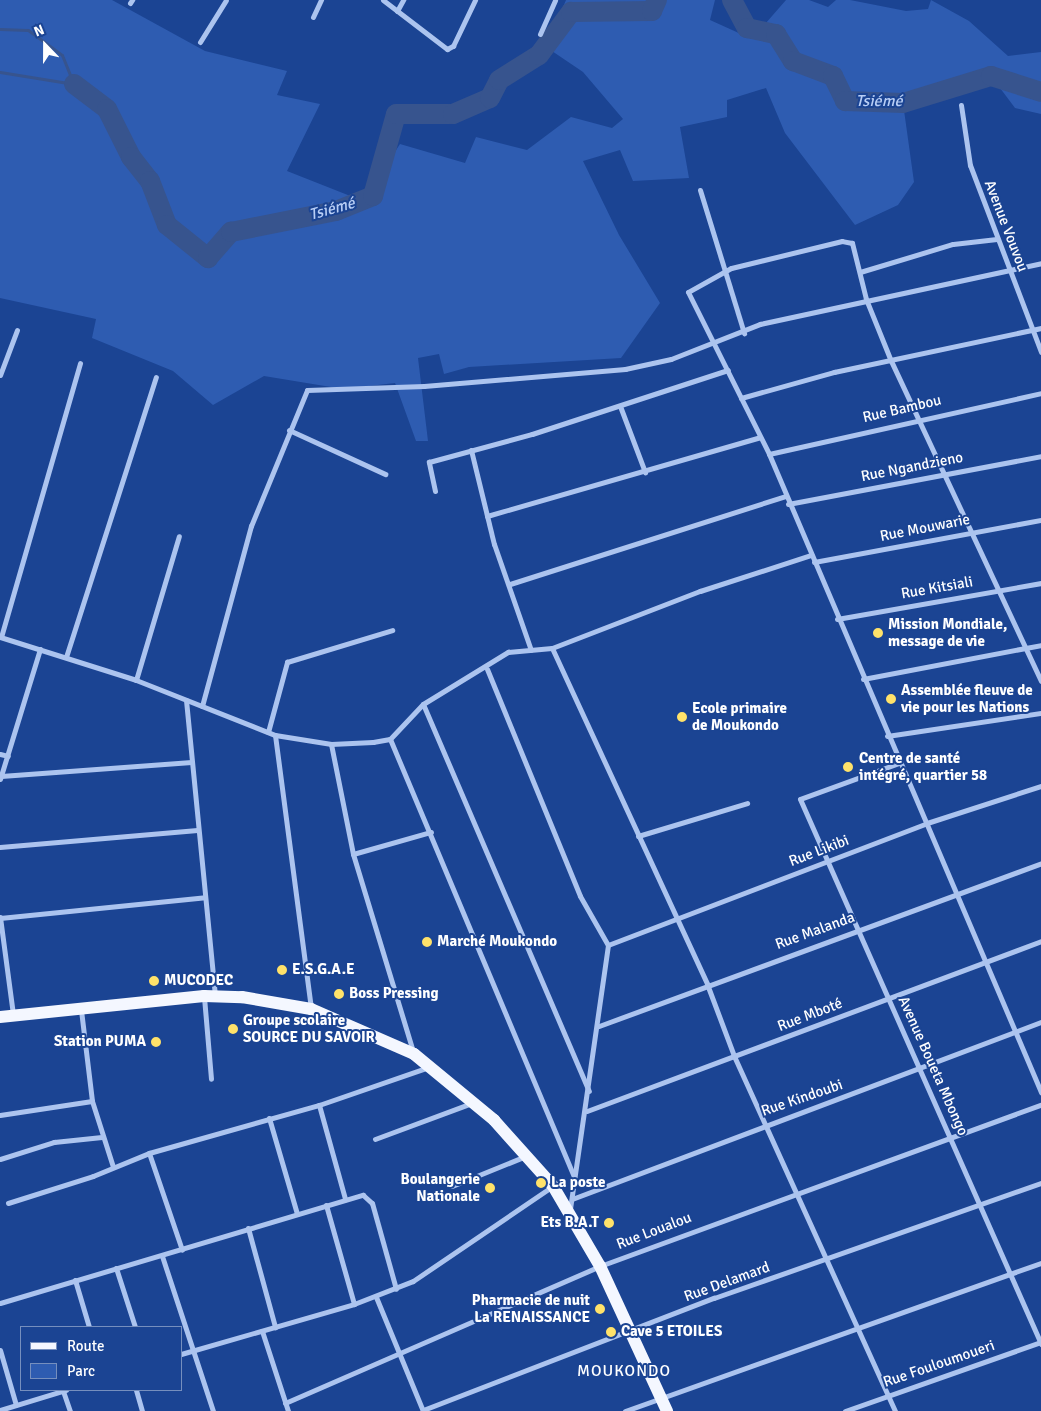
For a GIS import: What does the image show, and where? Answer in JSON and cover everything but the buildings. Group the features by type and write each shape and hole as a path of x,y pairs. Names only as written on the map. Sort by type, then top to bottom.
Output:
{"main road":[{"path":"6,1016 209,996 311,1010 414,1054 474,1102 527,1156 570,1205 667,1411"}],"street":[{"path":"200,42 226,0"},
{"path":"313,17 321,0"},
{"path":"383,0 450,49 475,0"},
{"path":"397,11 403,0"},
{"path":"540,34 555,0"},
{"name":"Avenue Vouvou","path":"961,105 970,165 1041,352"},
{"path":"700,190 744,333"},
{"path":"860,272 953,244 997,239"},
{"path":"1041,681 973,531 891,361 866,299 860,272 848,240 724,272 688,292 711,346 728,370 769,454 788,504 887,736 927,823 1013,1033 1041,1092"},
{"path":"202,706 252,526 289,430 305,393 311,389 585,375 671,359 711,346 744,333 760,324 866,299 1041,263"},
{"path":"741,398 891,361 1041,328"},
{"path":"0,375 17,330"},
{"path":"80,362 0,637 136,680 275,735 331,744 390,739 423,704 487,669 508,652 552,648 700,591 811,555"},
{"path":"435,491 427,463 620,406 728,370"},
{"path":"66,657 156,378"},
{"name":"Rue Bambou","path":"769,454 918,417 1041,394"},
{"path":"620,406 644,472"},
{"path":"289,430 386,474"},
{"path":"487,516 760,437"},
{"path":"471,450 487,516 531,650"},
{"name":"Rue Ngandzieno","path":"788,504 1041,456"},
{"path":"510,584 785,496"},
{"name":"Rue Mouwarie","path":"814,562 973,531 1041,520"},
{"path":"136,680 179,536"},
{"name":"Rue Kitsiali","path":"837,619 1041,583"},
{"path":"268,732 287,662 392,630"},
{"path":"863,679 1041,645"},
{"path":"552,648 638,836 674,920 707,984 734,1056 826,1261 859,1327 895,1411"},
{"path":"40,649 0,778 191,762"},
{"path":"487,669 580,896 608,945 590,1091 570,1205"},
{"path":"186,700 197,830 205,897 211,1079"},
{"path":"423,704 590,1091"},
{"path":"887,736 1041,713"},
{"path":"275,735 311,1010"},
{"path":"390,739 431,832 574,1177"},
{"path":"331,744 353,854 414,1054"},
{"path":"0,754 8,756"},
{"name":"Avenue Boueta Mbongo","path":"899,763 800,798 951,1138 1008,1273 1041,1343"},
{"name":"Rue Likibi","path":"608,945 927,823 1041,786"},
{"path":"638,836 747,803"},
{"path":"0,847 197,830"},
{"path":"353,854 431,832"},
{"name":"Rue Malanda","path":"599,1026 858,928 1041,863"},
{"path":"6,1016 0,918 205,897"},
{"name":"Rue Mboté","path":"586,1111 1041,941"},
{"path":"81,1010 92,1101 113,1167"},
{"name":"Rue Kindoubi","path":"570,1205 764,1124 920,1071 1041,1022"},
{"path":"8,1203 150,1153 319,1105 429,1067"},
{"path":"0,1115 92,1101"},
{"path":"375,1139 474,1102"},
{"name":"Rue Loualou","path":"285,1403 600,1266 795,1191 951,1138 1041,1104"},
{"path":"319,1105 345,1199"},
{"path":"269,1118 297,1214"},
{"path":"0,1159 61,1140 102,1137"},
{"path":"150,1153 182,1250"},
{"path":"452,1186 527,1156"},
{"name":"Rue Delamard","path":"423,1411 630,1332 1041,1184"},
{"path":"182,1354 354,1304 396,1289 553,1186"},
{"path":"0,1303 363,1195 372,1203 396,1289"},
{"path":"326,1205 354,1304"},
{"path":"248,1228 275,1327"},
{"path":"162,1256 213,1411"},
{"path":"625,1411 1008,1273 1041,1263"},
{"path":"116,1268 135,1326"},
{"path":"75,1280 89,1326"},
{"path":"376,1297 423,1411"},
{"path":"262,1331 288,1411"},
{"name":"Rue Fouloumoueri","path":"844,1411 1041,1343"},
{"path":"0,1350 16,1405"},
{"path":"0,1410 62,1391"},
{"path":"65,1391 70,1411"},
{"path":"136,1391 142,1411"}],"green space":[{"path":"0,0 112,0 205,51 287,71 277,95 320,104 287,171 363,201 400,144 465,163 476,137 527,150 571,117 612,128 623,119 583,72 546,47 566,0 715,0 710,20 752,39 786,0 809,0 828,7 836,0 850,0 906,11 928,9 931,0 969,21 1008,56 1041,52 1041,114 1015,108 991,76 903,103 914,182 898,205 855,225 785,133 766,88 727,100 727,117 680,127 689,178 633,181 620,150 583,161 619,235 660,303 621,358 469,367 444,374 439,354 418,358 428,441 416,441 395,383 343,389 264,376 213,405 173,371 92,338 96,319 0,298"}],"waterway":[{"name":"Tsiémé","path":"74,84 107,109 131,157 150,181 167,225 208,258 231,232 336,211 373,196 396,114 453,114 490,98 499,80 539,55 571,12 652,11 657,0"},
{"name":"Tsiémé","path":"732,0 747,28 776,34 793,61 833,76 845,101 903,103 991,76 1041,92"},
{"path":"0,29 28,30 62,55 74,84"},
{"name":"Tsiémé","path":"0,72 74,84"}],"place":[{"name":"Mission Mondiale, message de vie","path":"878,633"},
{"name":"Assemblée fleuve de vie pour les Nations","path":"891,699"},
{"name":"Ecole primaire de Moukondo","path":"682,717"},
{"name":"Centre de santé intégré, quartier 58","path":"848,767"},
{"name":"Marché Moukondo","path":"427,942"},
{"name":"E.S.G.A.E","path":"282,970"},
{"name":"MUCODEC","path":"154,981"},
{"name":"Boss Pressing","path":"339,994"},
{"name":"Groupe scolaire SOURCE DU SAVOIR","path":"233,1029"},
{"name":"Station PUMA","path":"156,1042"},
{"name":"La poste","path":"541,1183"},
{"name":"Boulangerie Nationale","path":"490,1188"},
{"name":"Ets B.A.T","path":"609,1223"},
{"name":"Pharmacie de nuit La RENAISSANCE","path":"600,1309"},
{"name":"Cave 5 ETOILES","path":"611,1332"}],"district":[{"name":"MOUKONDO","path":"624,1371"}]}
